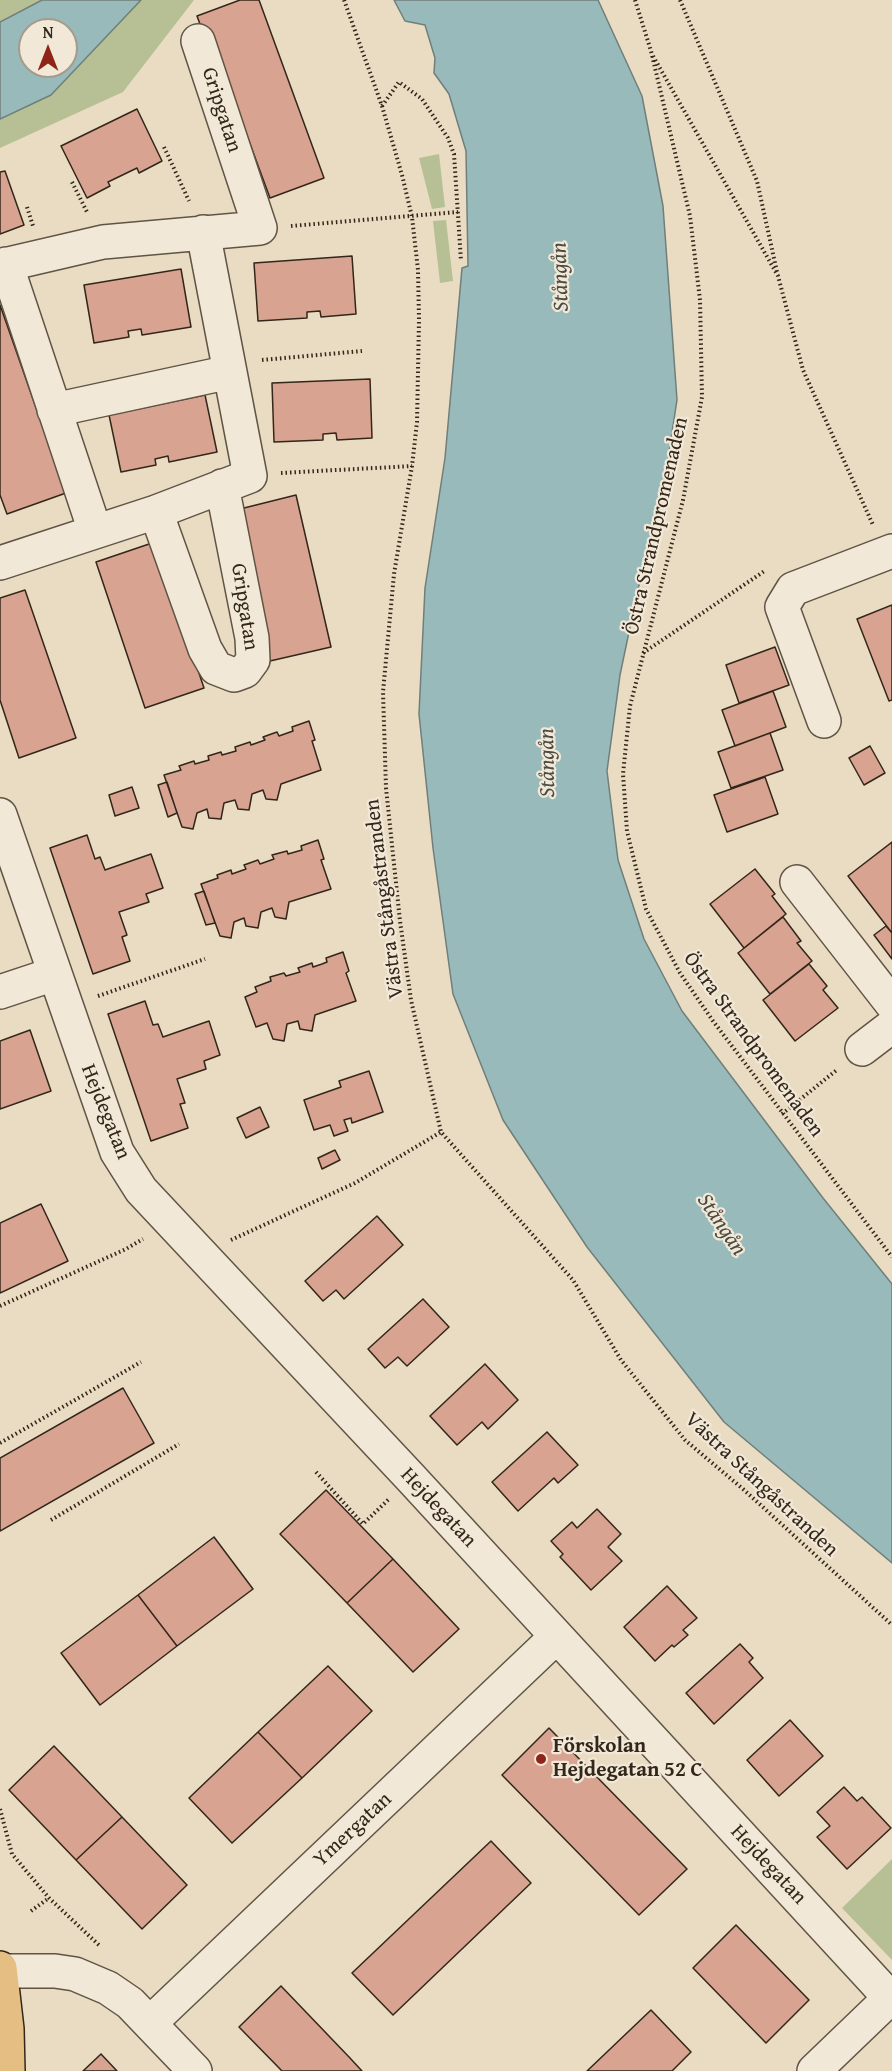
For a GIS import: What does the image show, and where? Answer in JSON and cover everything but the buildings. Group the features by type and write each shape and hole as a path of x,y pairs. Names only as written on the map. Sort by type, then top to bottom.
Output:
{"main road":[{"path":"0,1970 7,2029 8,2071"}],"street":[{"name":"Gripgatan","path":"198,41 260,228"},
{"path":"95,531 3,265 103,242 260,228"},
{"name":"Gripgatan","path":"156,512 205,649 216,668 234,675 245,671 253,660 252,638 236,481 229,368 203,232"},
{"path":"54,410 229,368"},
{"path":"0,563 156,512 236,481"},
{"path":"824,721 782,607 793,589 889,552"},
{"path":"0,815 54,974 0,992"},
{"path":"797,882 892,1004"},
{"name":"Hejdegatan","path":"54,974 117,1152 141,1190 411,1478 891,1999"},
{"path":"862,1049 892,1026"},
{"name":"Ymergatan","path":"150,2023 556,1637"},
{"path":"0,1970 55,1971 75,1974 108,1988 130,2003 195,2071"},
{"path":"814,2071 891,1999"}],"path":[{"name":"Västra Stångåstranden","path":"344,0 382,106 402,175 412,217 418,270 420,320 417,422 394,574 383,692 386,788 400,921 411,1000 441,1132 573,1280 621,1360 685,1440 743,1489 892,1625"},
{"name":"Östra Strandpromenaden","path":"634,0 651,51 690,216 700,300 702,398 683,500 630,706 623,774 627,831 646,909 680,973 782,1114 892,1257"},
{"path":"680,0 757,181 778,276"},
{"name":"Östra Strandpromenaden","path":"651,51 778,276 803,370 889,552"},
{"path":"382,106 399,82 422,99 448,138 454,154 461,261"},
{"path":"164,147 203,232"},
{"path":"260,228 458,212"},
{"path":"229,368 362,351"},
{"path":"236,481 345,468 412,466"},
{"name":"Östra Strandpromenaden","path":"643,653 761,572 771,568"},
{"path":"66,1007 205,959"},
{"path":"782,1114 862,1049"},
{"path":"202,1254 355,1183 441,1132"},
{"path":"0,1306 126,1249 171,1223"},
{"path":"0,1443 141,1362"},
{"path":"51,1520 179,1444"},
{"path":"316,1472 363,1524 411,1478"},
{"path":"0,1809 12,1854 49,1898 106,1952"},
{"path":"31,1911 49,1898"}],"green space":[{"path":"0,0 194,0 123,92 0,148"},
{"path":"439,154 445,207 432,209 419,158"},
{"path":"446,220 453,281 440,283 433,221"},
{"path":"892,1859 892,1960 842,1908"}],"water":[{"path":"42,0 141,0 78,66 78,18 18,18 18,78 67,78 51,95 0,119 0,22"},
{"name":"Stångån","path":"394,0 598,0 642,96 663,206 677,400 662,497 638,589 620,675 607,771 618,860 644,939 682,1011 823,1198 892,1284 892,1563 724,1422 587,1247 503,1120 453,994 433,848 419,714 425,588 445,458 462,268 468,266 466,151 449,94 434,73 435,58 425,25 405,21"}],"place":[{"name":"Förskolan Hejdegatan 52 C","path":"541,1759"}]}
